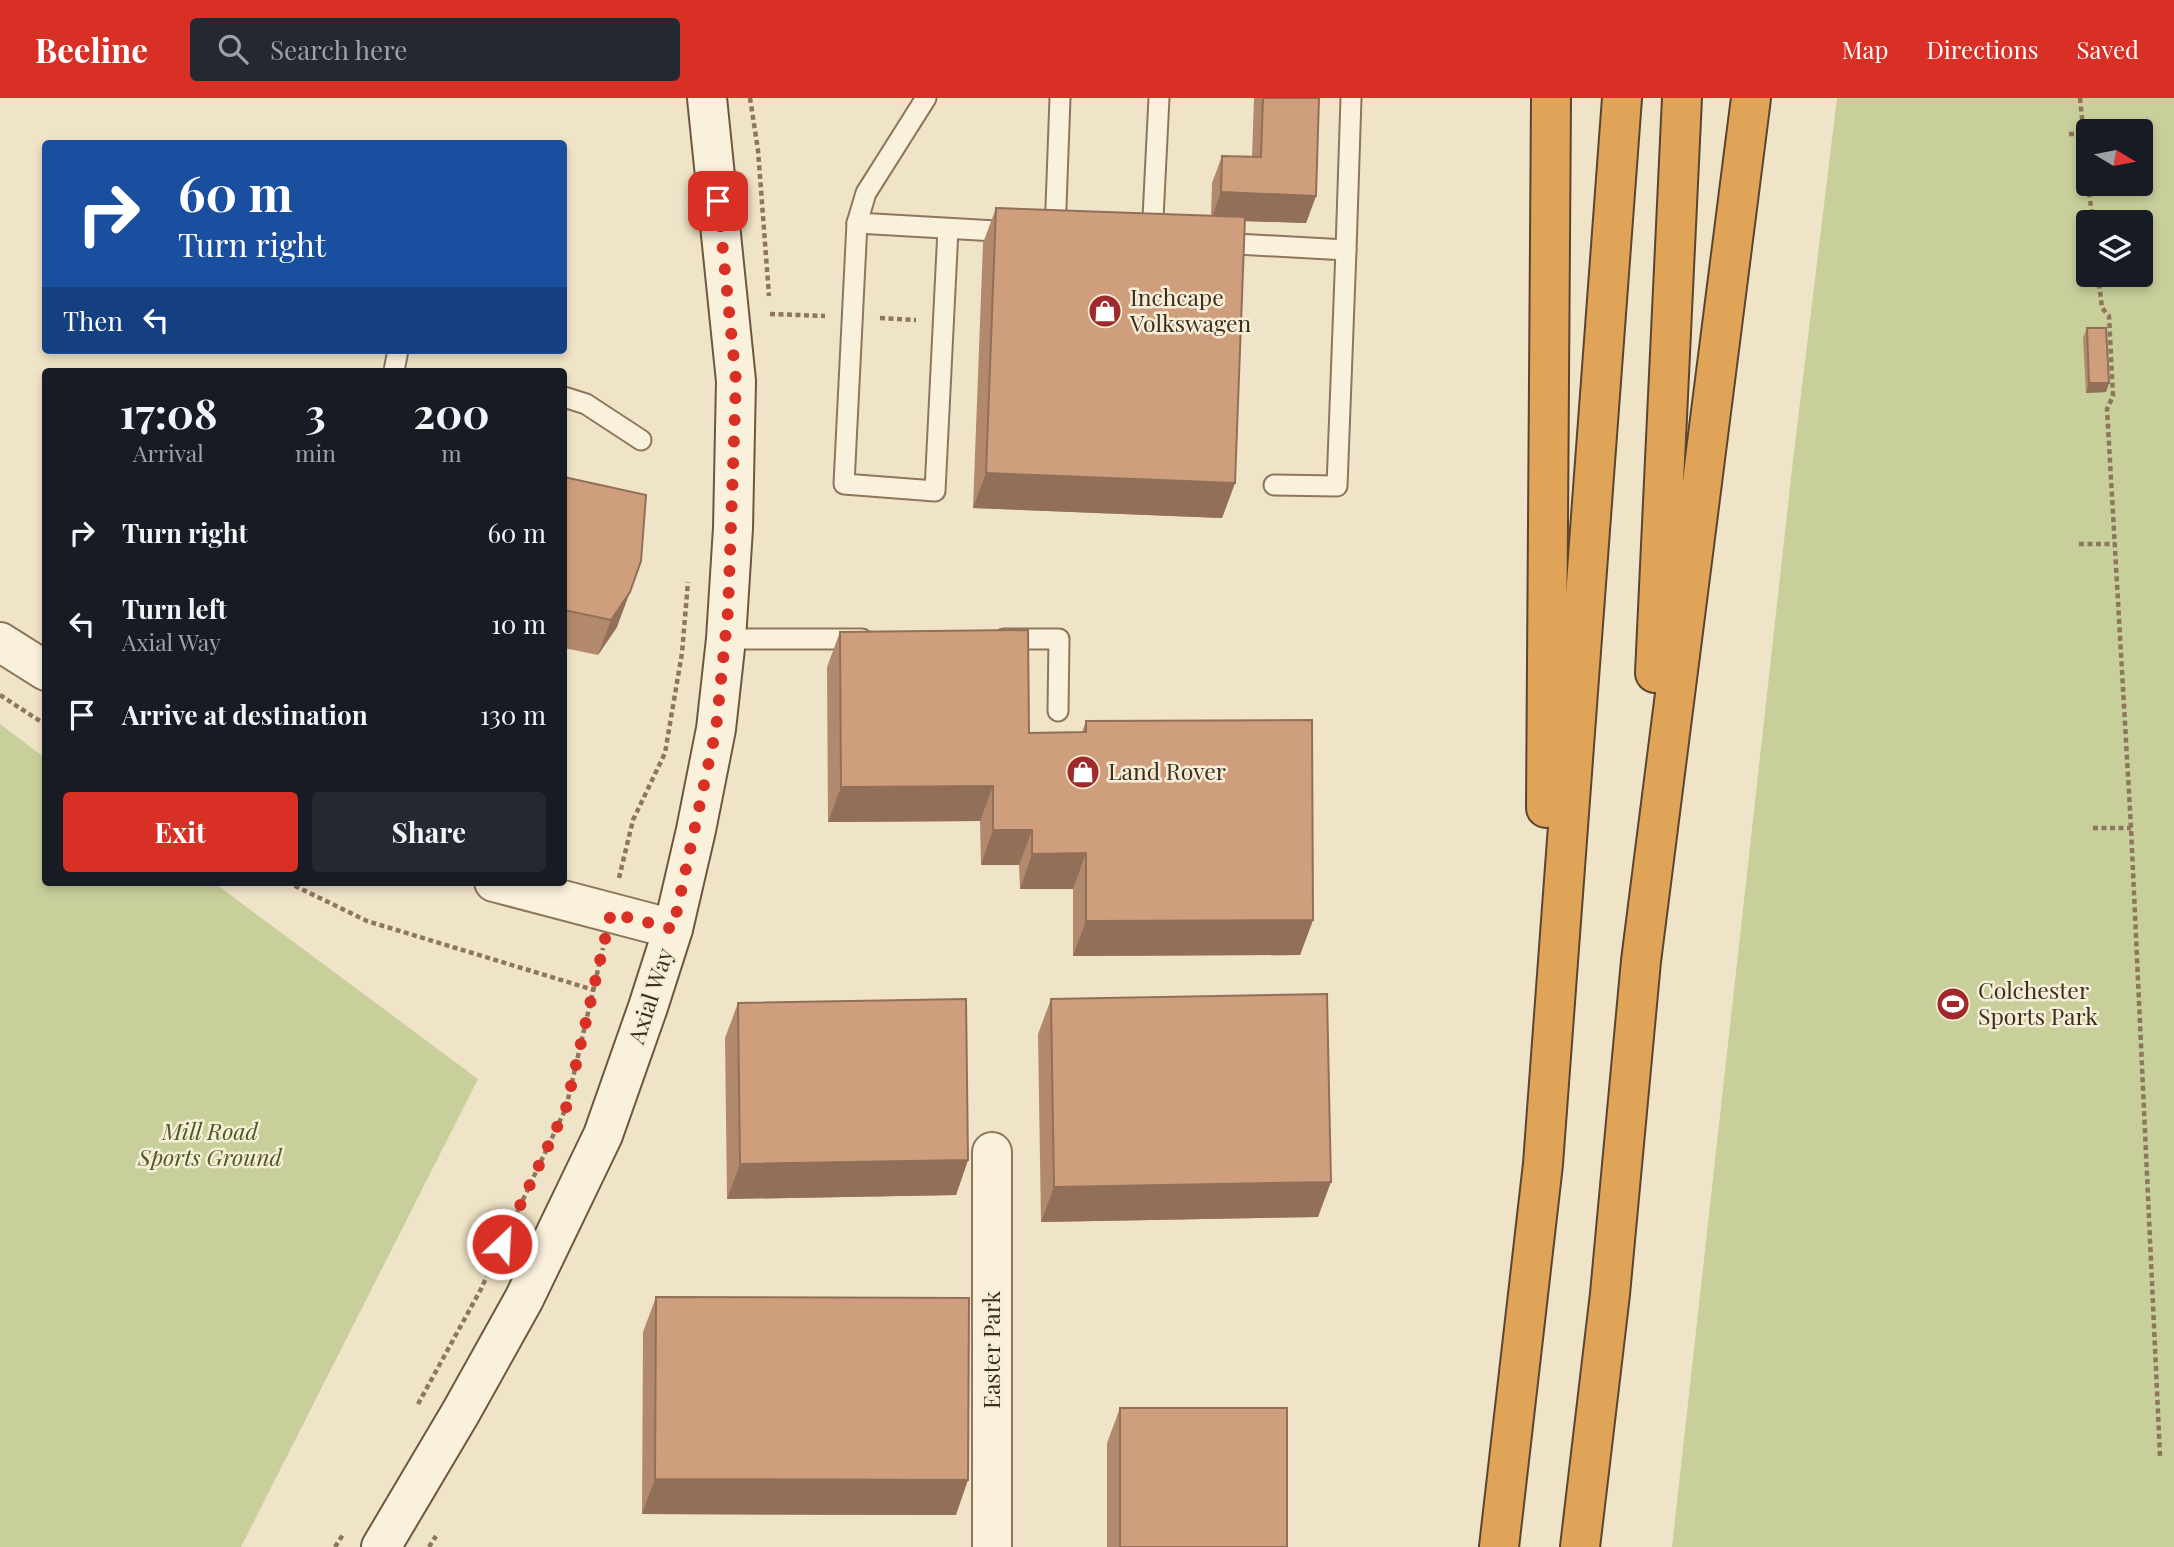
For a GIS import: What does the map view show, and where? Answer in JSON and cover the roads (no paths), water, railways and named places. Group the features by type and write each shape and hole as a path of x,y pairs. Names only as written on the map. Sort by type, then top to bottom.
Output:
{"highway":[{"path":"1543,1164 1551,98"},
{"path":"1499,1547 1543,1164 1622,98"},
{"path":"1642,961 1682,98"},
{"path":"1580,1547 1610,1294 1642,961 1751,98"}],"street":[{"name":"Axial Way","path":"381,1547 524,1299 603,1135 673,929 716,729 726,639 733,528 736,381 707,98"},
{"path":"0,642 42,668"},
{"path":"509,886 673,929"},
{"name":"Easter Park","path":"992,1152 992,1547"}],"lane":[{"path":"926,98 872,181 857,223 845,484 935,491 948,229"},
{"path":"857,223 1048,233 1060,98"},
{"path":"1152,239 1159,98"},
{"path":"1274,485 1336,486 1351,98"},
{"path":"1194,242 1346,250"},
{"path":"567,398 586,404 641,440"},
{"path":"726,639 879,639"},
{"path":"989,639 1059,639 1058,711"}],"place":[{"name":"Inchcape Volkswagen","path":"1105,311"},
{"name":"Land Rover","path":"1083,772"},
{"name":"Colchester Sports Park","path":"1953,1004"}],"park label":[{"name":"Mill Road Sports Ground","path":"210,1145"}]}
